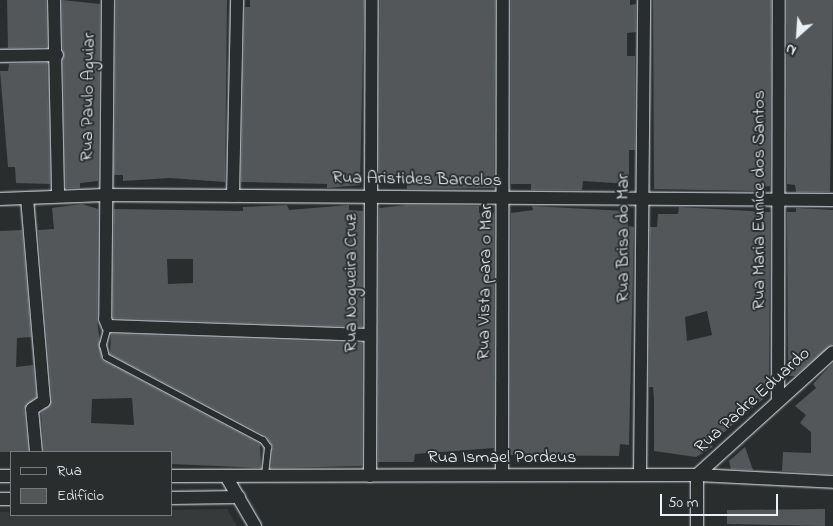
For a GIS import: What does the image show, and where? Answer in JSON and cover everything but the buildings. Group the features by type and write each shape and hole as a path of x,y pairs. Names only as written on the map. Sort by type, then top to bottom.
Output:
{"street":[{"path":"54,0 57,55 58,196"},
{"name":"Rua Paulo Aguiar","path":"108,0 105,195 108,326"},
{"path":"233,196 237,0"},
{"name":"Rua Nogueira Cruz","path":"370,476 369,197 372,0"},
{"name":"Rua Vista para o Mar","path":"502,475 505,199 503,0"},
{"name":"Rua Brisa do Mar","path":"640,476 644,0"},
{"name":"Rua Maria Euníce dos Santos","path":"778,400 777,199 779,0"},
{"path":"0,56 57,55"},
{"name":"Rua Aristides Barcelos","path":"0,199 105,195 833,200"},
{"path":"27,198 44,401 32,409 36,451"},
{"path":"108,326 370,335"},
{"name":"Rua Padre Eduardo","path":"697,475 833,352"},
{"path":"697,475 697,526"},
{"name":"Rua Ismael Pordeus","path":"172,476 697,475 833,482"},
{"path":"226,476 256,526"},
{"path":"172,498 239,497"}],"lane":[{"path":"108,326 103,345 106,356 263,440 268,447 265,475"}],"shaded area":[{"path":"227,509 237,526 0,526 0,512 10,512 10,516 172,516 172,510"}]}
